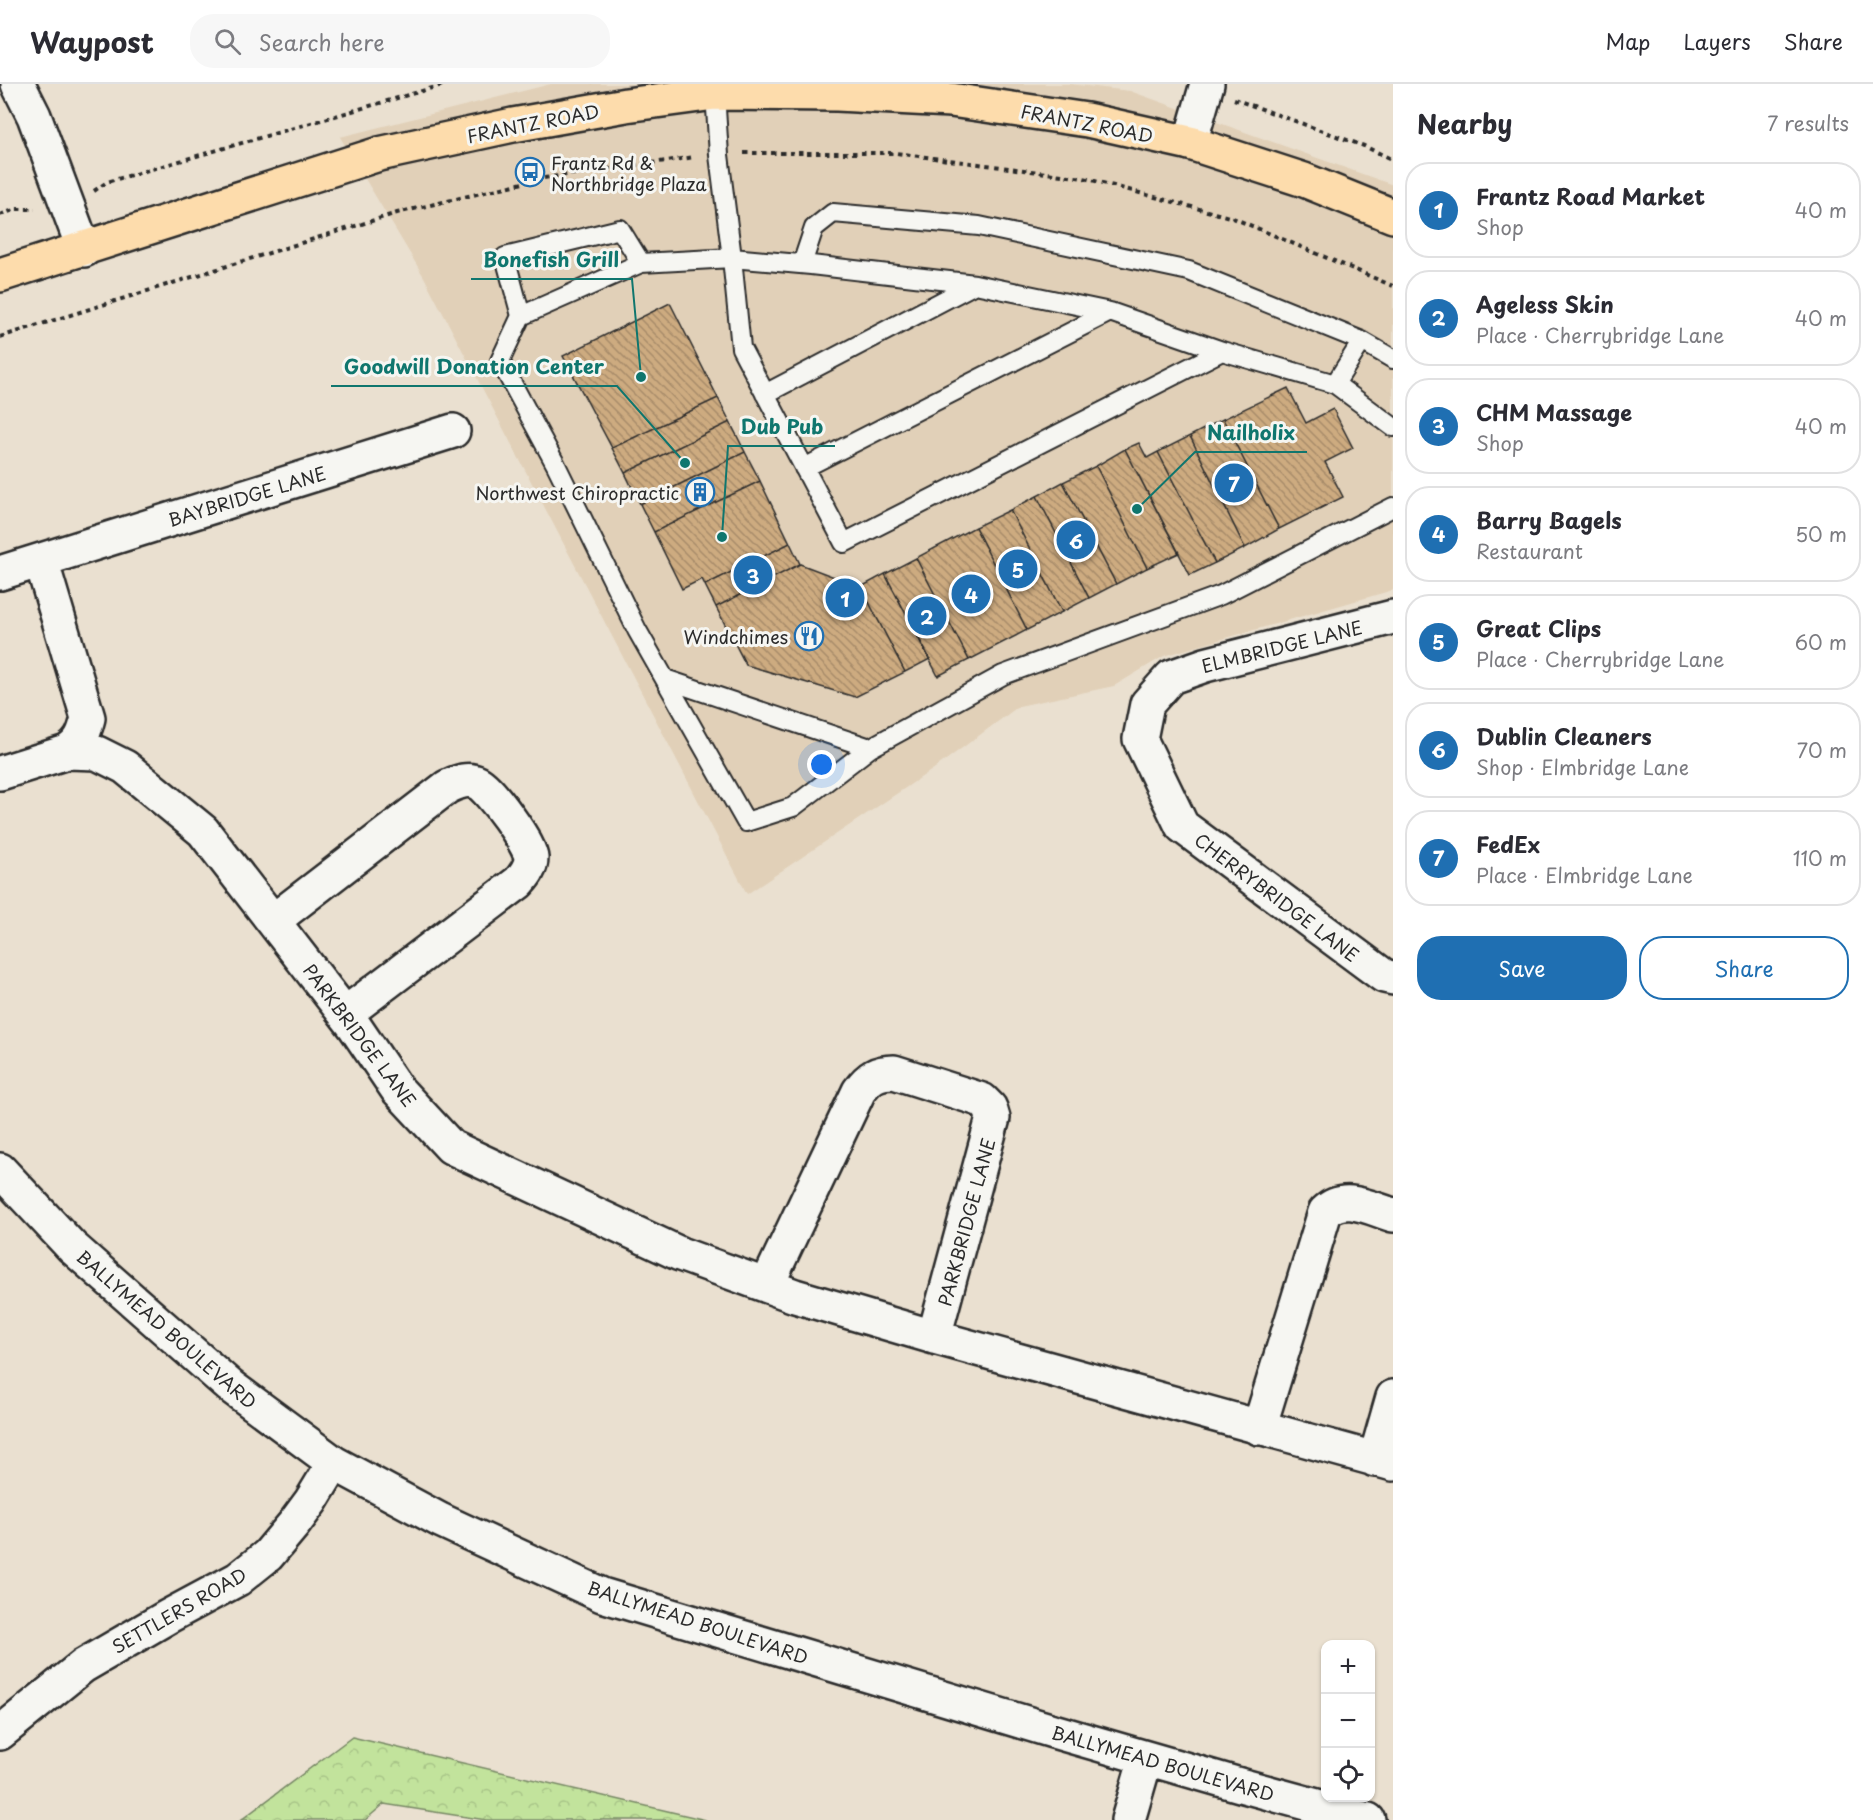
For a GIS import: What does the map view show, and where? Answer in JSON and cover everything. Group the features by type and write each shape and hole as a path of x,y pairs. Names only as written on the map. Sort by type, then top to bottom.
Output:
{"main road":[{"name":"FRANTZ ROAD","path":"0,275 378,154 547,119 715,93 837,94 951,100 1087,120 1190,143 1304,180 1393,216"}],"street":[{"path":"18,84 34,116 84,250"},
{"path":"1190,143 1206,87"},
{"name":"BAYBRIDGE LANE","path":"0,573 453,431"},
{"path":"41,560 88,718 84,734 78,745 67,752"},
{"name":"ELMBRIDGE LANE","path":"1171,677 1205,665 1393,617"},
{"name":"CHERRYBRIDGE LANE","path":"1171,677 1147,704 1140,739 1182,826 1384,976 1393,978"},
{"name":"PARKBRIDGE LANE","path":"0,773 67,752 97,753 125,767 202,831 345,1014 397,1089 451,1147 680,1254 767,1285 934,1337 1384,1462 1393,1397"},
{"path":"273,921 447,787 461,780 477,782 489,792 529,847 531,860 528,872 510,889 345,1014"},
{"name":"PARKBRIDGE LANE","path":"767,1285 859,1091 867,1079 879,1072 894,1072 982,1100 990,1108 993,1118 934,1337"},
{"name":"BALLYMEAD BOULEVARD","path":"2,1177 72,1246 230,1386 334,1463 440,1520 602,1595 1146,1758 1368,1820"},
{"path":"1259,1428 1325,1212 1332,1205 1352,1202 1393,1215"},
{"name":"SETTLERS ROAD","path":"0,1732 83,1666 238,1579 267,1555 294,1524 311,1502 334,1463"},
{"path":"1128,1820 1146,1758"}],"lane":[{"path":"715,93 719,154 741,348 844,543 1222,351"},
{"path":"802,264 814,228 833,213 979,226 1189,272 1362,341 1393,359"},
{"path":"641,263 620,229 505,257 521,316 500,361 556,465 638,630 746,822 793,807 870,748 1003,675 1221,595 1393,507"},
{"path":"521,316 641,263 732,258 975,284 1110,312 1222,351 1335,384 1393,427"},
{"path":"765,394 975,284"},
{"path":"804,468 1110,312"},
{"path":"1335,384 1362,341"},
{"path":"666,679 870,748"}],"path":[{"path":"0,215 16,209 69,208 107,182 446,84"},
{"path":"1206,87 1353,142 1393,160"},
{"path":"0,338 397,213 544,178 719,154 765,152 896,153 1084,178 1233,218 1393,286"}],"shaded area":[{"path":"551,84 1069,84 1130,91 1393,185 1393,590 1164,656 1114,686 1019,706 935,768 747,894 424,277 340,137"}],"green space":[{"path":"352,1737 706,1820 486,1820 384,1804 365,1820 241,1820"}],"building":[{"path":"670,303 718,398 612,448 563,356"},
{"path":"1288,388 1306,423 1333,409 1353,448 1325,462 1343,497 1279,529 1223,419"},
{"path":"718,398 730,422 625,473 612,448"},
{"path":"1223,419 1279,529 1245,548 1190,436"},
{"path":"730,422 745,452 640,504 625,473"},
{"path":"1190,436 1245,548 1215,563 1158,452"},
{"path":"1139,443 1147,458 1158,452 1215,563 1190,575 1125,449"},
{"path":"1125,449 1179,553 1147,568 1096,466"},
{"name":"Northwest Chiropractic","path":"745,452 760,481 654,532 640,504"},
{"path":"1096,466 1147,568 1116,584 1063,482"},
{"path":"760,481 790,543 705,585 702,579 682,589 654,532"},
{"path":"1063,482 1116,584 1089,598 1037,496"},
{"path":"1037,496 1089,598 1062,612 1010,510"},
{"path":"1010,510 1062,612 1027,630 975,527"},
{"path":"975,527 1027,630 969,660 916,558"},
{"path":"790,543 800,564 716,607 705,585"},
{"path":"916,558 969,660 938,676 885,574"},
{"name":"Windchimes","path":"800,564 861,587 905,672 855,697 746,665 716,607"},
{"path":"885,574 930,659 905,672 861,587"}],"place":[{"name":"Frantz Rd & Northbridge Plaza","path":"530,172"},
{"name":"Bonefish Grill","path":"641,377"},
{"name":"Goodwill Donation Center","path":"685,463"},
{"name":"FedEx","path":"1234,483"},
{"name":"Northwest Chiropractic","path":"700,492"},
{"name":"Nailholix","path":"1137,509"},
{"name":"Dub Pub","path":"722,537"},
{"name":"Dublin Cleaners","path":"1076,540"},
{"name":"Great Clips","path":"1018,569"},
{"name":"CHM Massage","path":"753,575"},
{"name":"Barry Bagels","path":"971,594"},
{"name":"Frantz Road Market","path":"845,598"},
{"name":"Ageless Skin","path":"927,616"},
{"name":"Windchimes","path":"809,636"}]}
